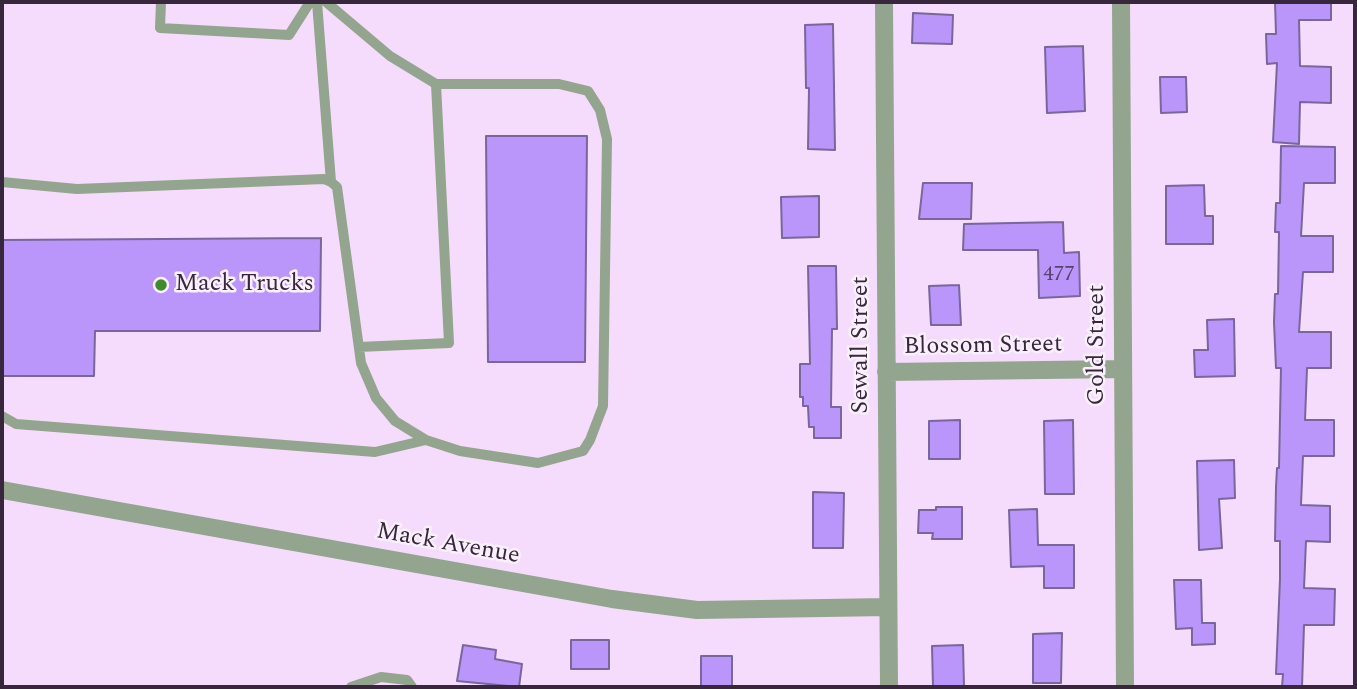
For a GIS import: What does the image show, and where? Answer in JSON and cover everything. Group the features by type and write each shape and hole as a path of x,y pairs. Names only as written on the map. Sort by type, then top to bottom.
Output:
{"street":[{"name":"Sewall Street","path":"884,2 889,687"},
{"name":"Gold Street","path":"1121,2 1125,687"},
{"name":"Blossom Street","path":"886,372 1122,369"},
{"name":"Mack Avenue","path":"2,489 612,599 697,610 888,607"}],"lane":[{"path":"161,2 160,28 289,35 310,2"},
{"path":"317,2 331,182"},
{"path":"2,182 77,189 324,179 331,182 337,187 361,363 376,398 395,421 426,440 460,451 538,463 583,451 603,406 607,320 607,139 600,110 588,91 559,84 436,84 390,56 326,2"},
{"path":"359,347 449,343 436,84"},
{"path":"2,416 16,424 375,452 426,440"},
{"path":"351,687 381,677 407,680 412,687"}],"building":[{"path":"1275,2 1331,2 1331,20 1299,20 1300,66 1331,67 1331,103 1300,102 1299,144 1273,142 1277,63 1267,64 1266,34 1276,34"},
{"path":"913,13 953,15 952,44 912,43"},
{"path":"833,24 835,150 808,149 809,88 806,88 805,25"},
{"path":"1083,46 1085,111 1047,113 1045,47"},
{"path":"1160,77 1186,77 1187,112 1161,113"},
{"path":"486,136 587,136 585,362 488,362"},
{"path":"1281,146 1335,147 1335,183 1304,183 1301,236 1333,236 1333,272 1303,272 1299,332 1331,332 1331,368 1307,368 1305,420 1334,420 1334,456 1303,456 1301,505 1330,506 1330,542 1306,541 1304,588 1335,589 1334,625 1304,625 1302,687 1282,687 1283,674 1276,674 1280,541 1275,541 1281,368 1276,368 1274,322 1275,294 1278,294 1279,232 1275,232 1276,203 1280,203"},
{"path":"923,183 972,183 971,219 919,219"},
{"path":"1204,185 1205,216 1213,216 1213,244 1166,244 1166,186"},
{"path":"819,196 819,237 782,238 781,197"},
{"path":"1063,222 1064,253 1079,252 1080,296 1039,298 1038,250 963,250 964,224"},
{"name":"Mack Trucks","path":"321,238 320,331 95,331 94,376 2,376 2,240"},
{"path":"808,266 836,266 837,329 832,329 831,407 841,407 841,438 814,438 814,427 809,427 808,406 803,406 803,397 800,397 800,364 810,364"},
{"path":"959,285 961,325 931,325 929,286"},
{"path":"1234,319 1235,376 1195,377 1194,350 1208,350 1207,320"},
{"path":"960,420 960,459 929,459 929,421"},
{"path":"1073,420 1074,494 1045,494 1044,421"},
{"path":"1234,460 1235,498 1219,499 1222,548 1199,550 1197,461"},
{"path":"813,492 844,493 843,548 813,548"},
{"path":"936,507 962,507 962,539 932,539 933,533 918,533 919,510 936,510"},
{"path":"1037,509 1038,545 1074,545 1074,588 1044,588 1044,566 1011,567 1009,510"},
{"path":"1174,580 1201,580 1202,623 1215,623 1215,644 1192,645 1192,628 1176,629"},
{"path":"1062,633 1061,683 1033,683 1033,634"},
{"path":"571,640 609,640 609,669 571,669"},
{"path":"463,645 496,650 495,659 522,664 519,687 457,681"},
{"path":"963,645 964,686 933,687 932,646"},
{"path":"701,656 732,656 732,687 701,687"}],"place":[{"name":"Mack Trucks","path":"161,285"}]}
